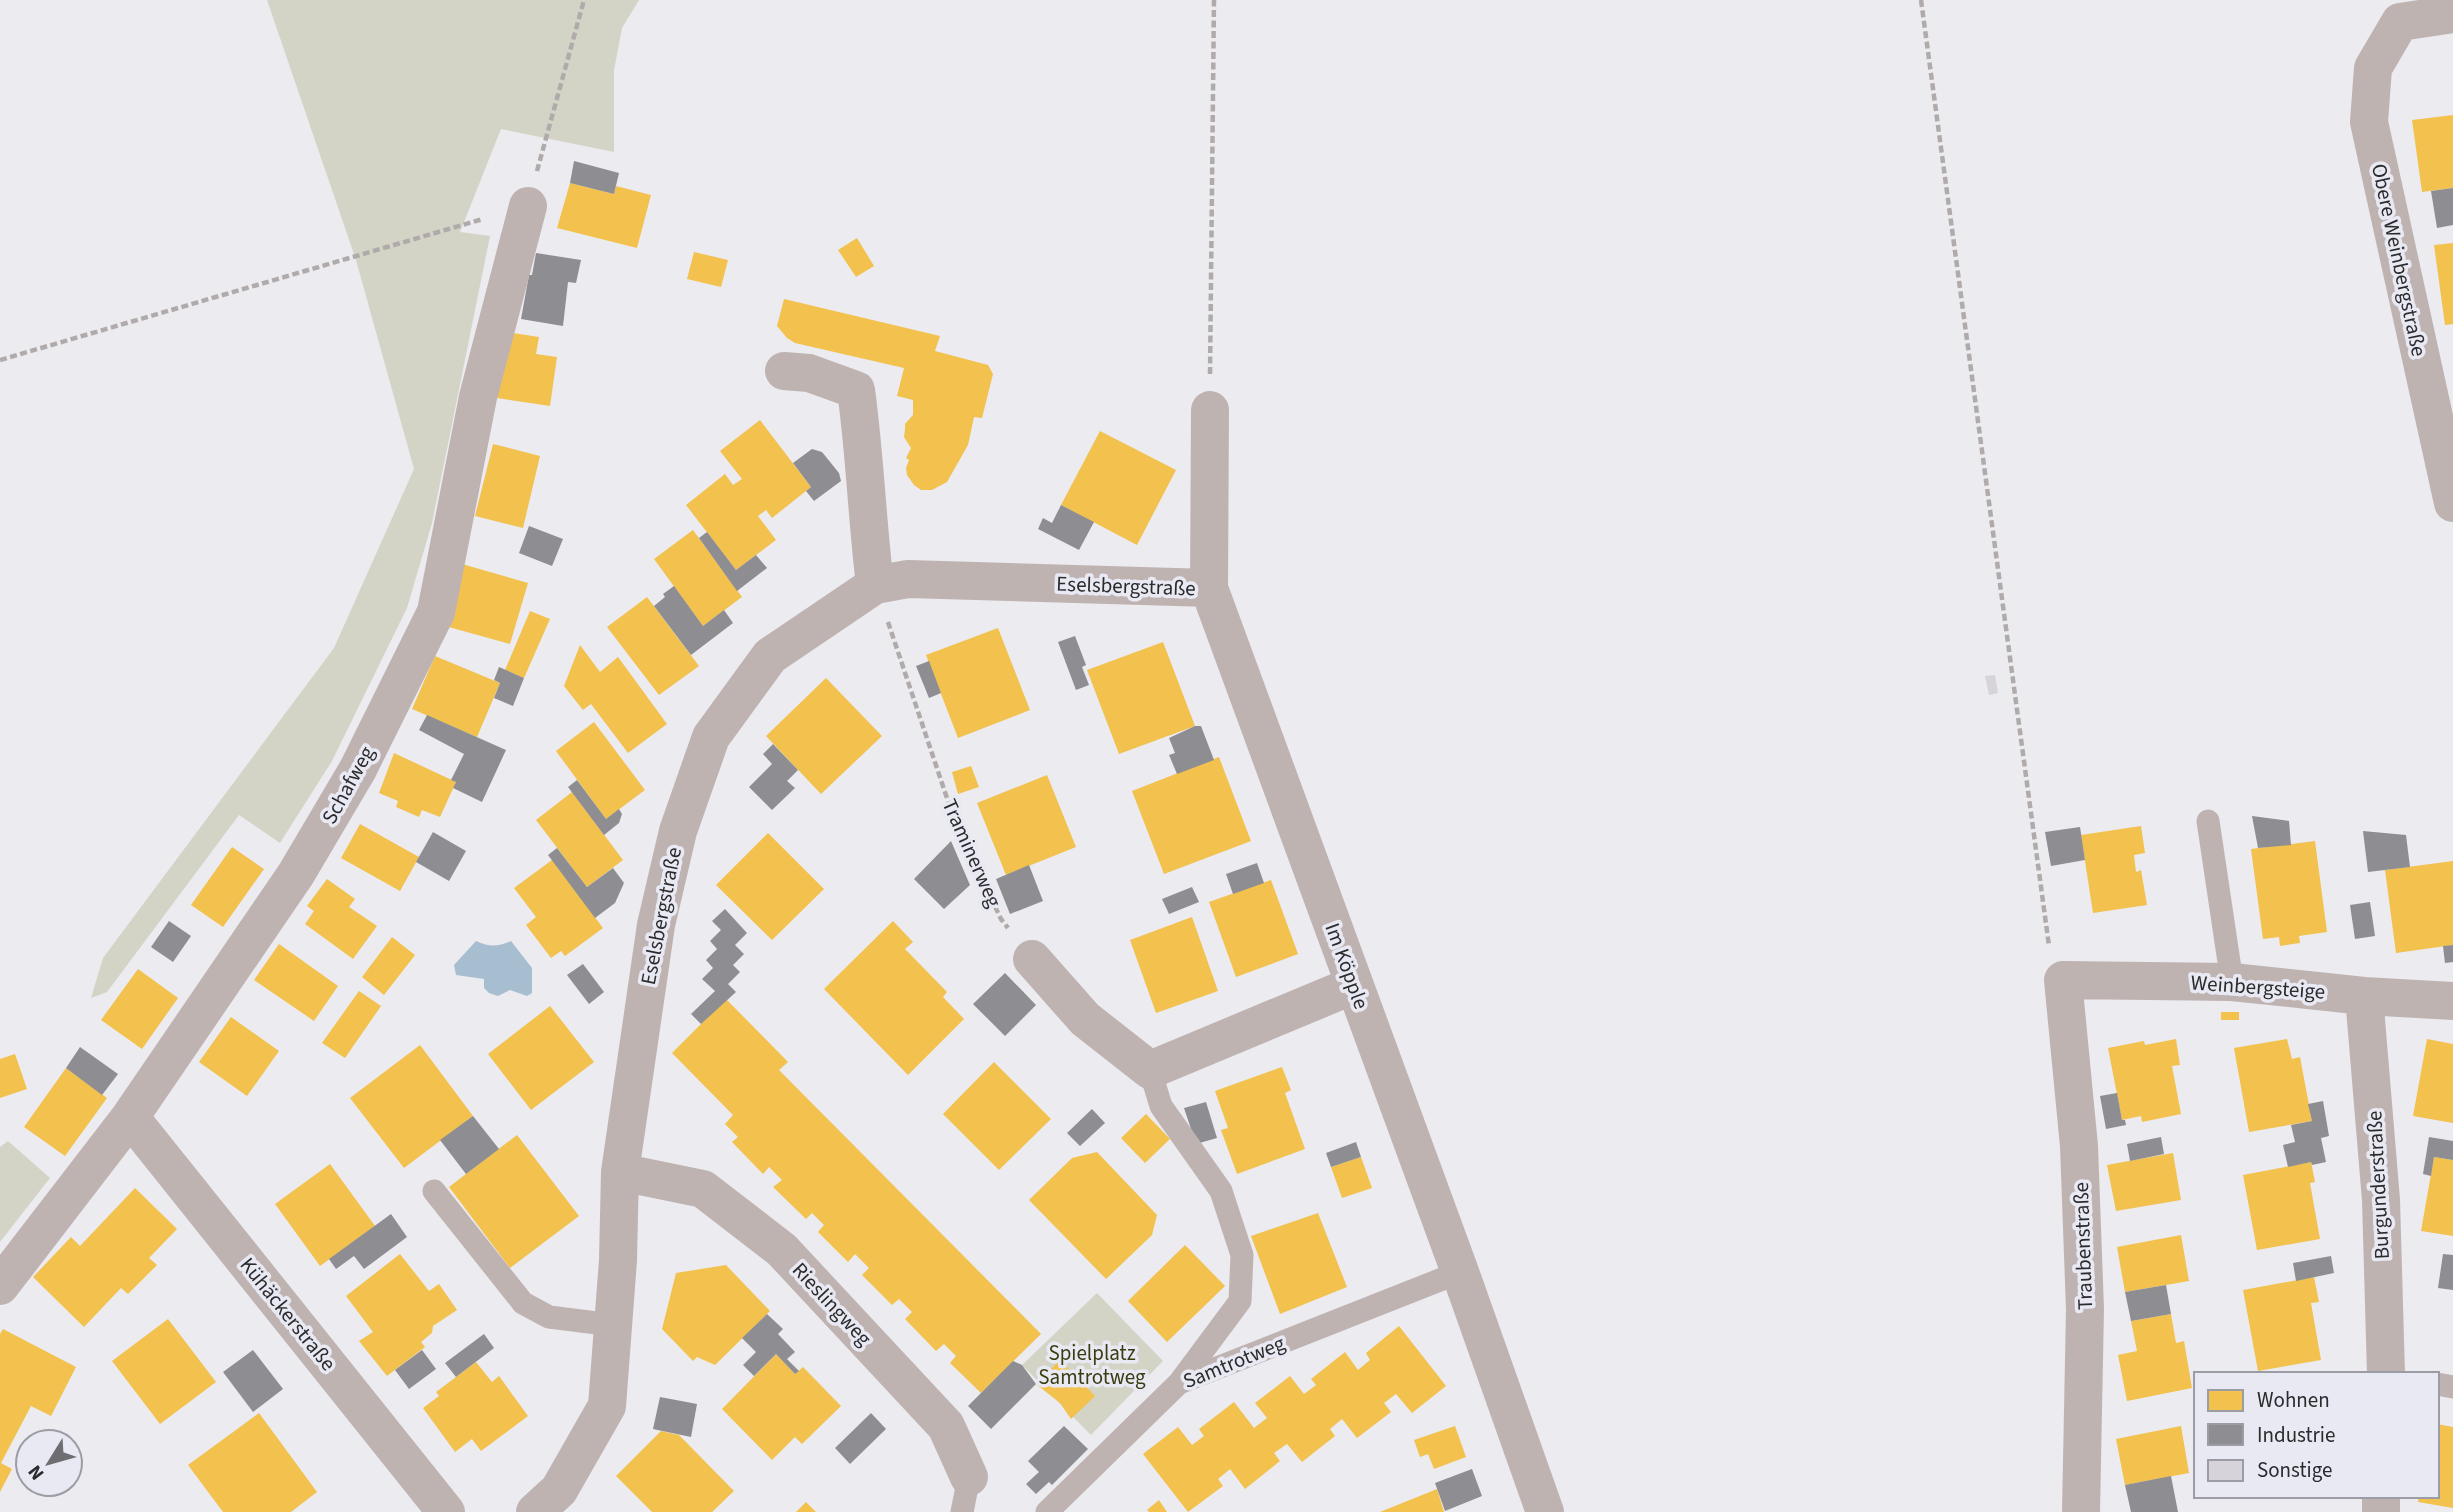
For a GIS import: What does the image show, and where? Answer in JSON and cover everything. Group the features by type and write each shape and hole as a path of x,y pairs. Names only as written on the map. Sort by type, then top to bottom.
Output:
{"street":[{"name":"Obere Weinbergstraße","path":"2453,14 2400,22 2373,68 2369,122 2453,503"},
{"name":"Schafweg","path":"0,1286 130,1116 296,874 358,769 436,612 478,397 528,206"},
{"path":"784,370 809,373 856,390 865,457 867,523 875,585"},
{"name":"Im Köpple","path":"1210,410 1209,588 1460,1272 1545,1512"},
{"name":"Eselsbergstraße","path":"535,1512 559,1490 607,1406 618,1260 620,1172 656,925 678,831 711,737 770,656 875,585 908,579 1209,588"},
{"path":"1032,959 1085,1019 1150,1070 1354,985"},
{"name":"Weinbergsteige","path":"2063,980 2232,982 2364,996 2453,1000"},
{"name":"Traubenstraße","path":"2063,980 2079,1146 2085,1309 2081,1512"},
{"name":"Burgunderstraße","path":"2364,996 2381,1200 2386,1372"},
{"name":"Kühäckerstraße","path":"130,1116 446,1512"},
{"name":"Rieslingweg","path":"620,1172 703,1189 782,1250 946,1426 965,1495"}],"lane":[{"path":"2208,821 2232,982"},
{"path":"1150,1070 1161,1106 1221,1191 1242,1255 1240,1301 1179,1383"},
{"path":"434,1191 523,1303 549,1317 613,1325"},
{"name":"Samtrotweg","path":"1047,1512 1179,1383 1460,1272"}],"path":[{"path":"0,360 528,206 584,0"},
{"path":"1210,410 1213,0"},
{"path":"1921,0 2049,952 2063,980"},
{"name":"Traminerweg","path":"875,585 956,825 1001,919 1032,959"}],"green space":[{"path":"267,0 639,0 622,28 614,70 614,152 501,129 460,232 490,236 432,523 407,608 332,761 280,843 239,815 107,992 91,998 103,958 334,648 414,469 356,260"},
{"path":"8,1141 50,1178 0,1242 0,1147"},
{"name":"Spielplatz Samtrotweg","path":"1097,1293 1163,1361 1091,1435 1022,1365"}],"water":[{"path":"476,941 494,945 511,941 532,968 532,993 527,996 510,990 498,996 484,988 484,979 456,975 454,965"}],"building: Wohnen":[{"path":"2453,115 2453,188 2422,192 2412,120"},
{"path":"570,183 614,194 616,186 651,195 637,248 557,228"},
{"path":"857,238 874,266 856,277 838,250"},
{"path":"2453,243 2453,324 2445,325 2434,245"},
{"path":"694,252 728,260 721,287 687,279"},
{"path":"784,299 940,336 935,351 988,365 993,374 982,418 974,417 968,445 947,482 932,490 921,490 907,475 909,460 906,458 911,448 904,437 905,424 913,415 913,400 897,396 904,368 795,343 777,326"},
{"path":"507,332 539,337 536,354 557,357 550,406 497,398"},
{"path":"760,420 811,487 772,518 766,510 758,516 776,540 736,570 686,505 725,474 733,485 742,479 720,451"},
{"path":"1100,431 1176,470 1137,545 1061,505"},
{"path":"493,444 540,456 523,528 475,516"},
{"path":"693,530 742,597 703,626 654,559"},
{"path":"462,564 528,583 510,644 445,626"},
{"path":"647,597 699,666 659,695 607,627"},
{"path":"530,611 550,619 524,678 505,670"},
{"path":"998,628 1030,710 958,738 926,655"},
{"path":"1163,642 1195,726 1119,754 1087,670"},
{"path":"580,645 600,672 618,657 667,724 628,753 591,704 583,710 564,686"},
{"path":"435,656 500,683 477,737 412,709"},
{"path":"826,678 882,736 821,794 766,736"},
{"path":"594,722 645,790 606,819 556,751"},
{"path":"394,753 456,782 440,817 422,810 419,817 396,807 398,801 379,793"},
{"path":"1219,757 1251,841 1164,874 1132,791"},
{"path":"971,766 979,787 958,794 952,772"},
{"path":"1047,775 1076,847 1006,875 977,803"},
{"path":"572,792 623,860 587,887 536,820"},
{"path":"360,824 419,857 400,891 341,858"},
{"path":"2141,826 2145,853 2134,855 2136,872 2141,870 2147,905 2093,913 2081,835"},
{"path":"768,833 824,889 772,940 716,885"},
{"path":"2315,841 2327,932 2299,936 2300,943 2280,946 2279,937 2263,939 2251,849"},
{"path":"232,847 264,869 223,927 191,905"},
{"path":"552,860 603,928 565,956 561,951 551,958 526,925 536,917 514,888"},
{"path":"2453,861 2453,945 2396,953 2385,870"},
{"path":"327,879 355,899 349,907 377,926 353,959 305,924 314,911 307,906"},
{"path":"1271,880 1298,954 1236,977 1209,902"},
{"path":"1192,917 1218,991 1156,1013 1130,940"},
{"path":"893,921 913,942 905,949 947,992 943,997 964,1019 908,1075 824,989"},
{"path":"392,937 415,955 384,995 362,977"},
{"path":"279,944 338,986 314,1021 254,980"},
{"path":"138,969 178,998 142,1049 101,1020"},
{"path":"359,991 381,1006 345,1058 322,1043"},
{"path":"726,999 788,1062 779,1070 1041,1334 981,1393 950,1363 956,1356 944,1344 936,1351 905,1319 912,1312 899,1299 892,1305 862,1275 869,1268 855,1254 848,1262 818,1232 824,1225 812,1213 806,1219 773,1187 782,1180 769,1167 763,1174 732,1142 738,1137 725,1124 733,1115 672,1053"},
{"path":"550,1006 594,1062 531,1110 488,1054"},
{"path":"2221,1012 2239,1012 2239,1020 2221,1020"},
{"path":"231,1017 279,1051 247,1096 199,1062"},
{"path":"2176,1039 2180,1065 2172,1066 2181,1114 2142,1122 2141,1116 2122,1120 2108,1048 2144,1041 2145,1045"},
{"path":"2287,1039 2292,1059 2300,1057 2312,1121 2249,1132 2234,1048"},
{"path":"2427,1039 2453,1044 2453,1123 2413,1116"},
{"path":"420,1045 473,1116 404,1168 350,1098"},
{"path":"15,1054 27,1089 0,1098 0,1059"},
{"path":"994,1062 1051,1119 999,1170 943,1114"},
{"path":"1282,1067 1291,1090 1285,1093 1305,1149 1237,1174 1221,1130 1228,1128 1215,1091"},
{"path":"66,1068 107,1098 65,1156 24,1127"},
{"path":"1146,1114 1170,1139 1145,1163 1121,1138"},
{"path":"517,1135 579,1216 510,1268 449,1187"},
{"path":"1097,1152 1157,1215 1152,1235 1106,1279 1029,1200 1072,1158"},
{"path":"2173,1153 2181,1200 2116,1211 2107,1165"},
{"path":"1361,1157 1372,1188 1342,1198 1331,1167"},
{"path":"2434,1157 2453,1160 2453,1236 2421,1231"},
{"path":"2311,1162 2315,1182 2310,1183 2320,1239 2257,1250 2243,1175"},
{"path":"330,1164 375,1226 320,1266 275,1204"},
{"path":"135,1188 177,1229 149,1258 157,1265 128,1294 121,1288 84,1327 33,1277 71,1237 80,1246"},
{"path":"1318,1213 1347,1287 1280,1314 1251,1236"},
{"path":"2181,1235 2189,1281 2125,1292 2117,1247"},
{"path":"1185,1245 1225,1286 1167,1342 1128,1301"},
{"path":"400,1254 429,1291 439,1284 457,1310 433,1326 432,1333 421,1342 425,1347 387,1376 359,1341 373,1332 346,1296"},
{"path":"726,1265 770,1311 715,1365 697,1357 693,1361 662,1329 676,1273"},
{"path":"2314,1277 2319,1302 2311,1303 2321,1360 2258,1371 2243,1290"},
{"path":"2171,1314 2176,1343 2184,1341 2192,1388 2127,1401 2118,1355 2137,1351 2131,1321"},
{"path":"168,1319 216,1382 160,1424 112,1361"},
{"path":"1399,1326 1446,1386 1412,1413 1396,1394 1384,1403 1391,1412 1357,1438 1342,1419 1330,1429 1335,1436 1302,1462 1287,1444 1274,1453 1280,1461 1245,1489 1230,1469 1218,1479 1223,1486 1188,1512 1143,1454 1178,1427 1192,1445 1204,1436 1199,1429 1234,1402 1254,1428 1267,1418 1255,1403 1290,1376 1304,1394 1316,1385 1311,1379 1345,1352 1358,1370 1370,1360 1366,1353"},
{"path":"3,1329 76,1367 51,1416 31,1406 19,1428 14,1428 14,1438 1,1463 12,1469 0,1492 0,1334"},
{"path":"776,1354 795,1374 803,1367 841,1406 802,1444 795,1437 772,1460 722,1409"},
{"path":"1060,1360 1095,1396 1071,1419 1060,1403 1036,1384"},
{"path":"476,1362 492,1382 499,1376 528,1416 481,1451 472,1439 455,1452 423,1408 439,1396 436,1392"},
{"path":"259,1413 317,1492 291,1512 223,1512 188,1465"},
{"path":"2439,1424 2453,1427 2453,1508 2418,1502 2419,1498 2439,1498"},
{"path":"1455,1426 1466,1457 1434,1469 1428,1454 1420,1457 1414,1440"},
{"path":"2181,1426 2189,1473 2125,1485 2116,1439"},
{"path":"661,1431 679,1435 734,1491 712,1512 652,1512 616,1476"},
{"path":"1437,1489 1444,1512 1380,1512"},
{"path":"1159,1500 1167,1512 1147,1510"},
{"path":"806,1502 816,1512 796,1512"}],"building: Industrie":[{"path":"574,161 619,173 614,194 570,183"},
{"path":"2453,188 2453,225 2437,228 2431,191"},
{"path":"536,253 581,260 576,283 568,282 563,326 521,319"},
{"path":"812,449 822,452 839,473 841,481 814,501 806,491 811,487 793,463"},
{"path":"1061,505 1094,522 1079,550 1038,529 1043,518 1052,523"},
{"path":"529,526 563,539 552,566 519,553"},
{"path":"707,532 736,570 756,555 767,568 737,591 699,538"},
{"path":"674,586 703,626 724,610 733,623 691,655 654,606 665,597 663,594"},
{"path":"1075,636 1086,665 1082,667 1089,685 1076,690 1058,642"},
{"path":"929,661 941,693 929,698 916,666"},
{"path":"499,667 524,678 513,706 494,698 500,683 494,680"},
{"path":"427,715 506,750 482,802 453,788 456,782 451,780 464,754 419,730"},
{"path":"1195,726 1201,726 1214,760 1177,774 1169,755 1175,753 1169,738"},
{"path":"773,744 798,770 787,781 795,788 772,810 749,787 772,764 763,754"},
{"path":"577,780 606,819 619,809 622,814 619,823 604,835 568,787"},
{"path":"2252,816 2289,821 2291,845 2258,848"},
{"path":"2080,827 2085,860 2051,866 2045,832"},
{"path":"2363,831 2406,835 2410,867 2368,872"},
{"path":"433,832 466,851 449,881 416,862"},
{"path":"951,841 970,885 944,909 914,879"},
{"path":"557,848 587,887 613,868 624,883 615,903 595,918 548,855"},
{"path":"1257,863 1264,883 1233,894 1226,874"},
{"path":"1029,865 1043,901 1010,914 996,879"},
{"path":"1192,887 1199,902 1169,914 1162,899"},
{"path":"2370,902 2375,936 2355,939 2350,905"},
{"path":"725,909 747,933 735,945 744,954 733,965 740,972 728,984 736,992 701,1024 691,1014 715,991 702,979 713,968 706,960 717,949 710,941 721,930 712,921"},
{"path":"169,921 191,936 173,962 151,947"},
{"path":"2453,945 2453,962 2445,963 2443,946"},
{"path":"583,964 604,992 589,1004 567,975"},
{"path":"1005,973 1036,1005 1005,1036 973,1004"},
{"path":"80,1047 118,1074 102,1095 66,1068"},
{"path":"2117,1093 2122,1120 2125,1120 2126,1125 2106,1129 2100,1096"},
{"path":"2323,1101 2329,1136 2321,1138 2326,1162 2288,1167 2283,1145 2295,1142 2291,1125 2312,1121 2308,1104"},
{"path":"1206,1102 1217,1138 1196,1144 1184,1108"},
{"path":"1092,1109 1105,1123 1080,1146 1067,1133"},
{"path":"473,1116 499,1149 466,1174 440,1140"},
{"path":"2161,1137 2164,1154 2130,1161 2127,1144"},
{"path":"2429,1137 2453,1141 2453,1160 2434,1157 2431,1176 2423,1174"},
{"path":"1356,1142 1361,1157 1331,1167 1326,1153"},
{"path":"391,1214 407,1237 364,1269 354,1256 336,1269 329,1259"},
{"path":"2443,1254 2453,1255 2453,1290 2438,1288"},
{"path":"2331,1256 2334,1273 2296,1281 2293,1263"},
{"path":"2166,1285 2171,1314 2131,1321 2125,1292"},
{"path":"767,1314 783,1329 778,1334 795,1352 787,1359 799,1371 795,1374 776,1354 754,1376 743,1365 756,1352 742,1338"},
{"path":"484,1334 494,1348 456,1377 445,1363"},
{"path":"253,1350 283,1389 253,1412 223,1372"},
{"path":"422,1350 436,1369 409,1389 395,1370"},
{"path":"1013,1361 1022,1365 1036,1384 991,1429 968,1406"},
{"path":"660,1397 697,1404 691,1437 653,1429"},
{"path":"871,1413 886,1429 850,1464 835,1448"},
{"path":"1064,1426 1088,1449 1052,1485 1049,1482 1036,1494 1026,1484 1039,1472 1028,1461"},
{"path":"1472,1469 1482,1496 1445,1511 1435,1483"},
{"path":"2171,1476 2178,1512 2131,1512 2125,1485"}],"building: Sonstige":[{"path":"1995,675 1998,693 1989,695 1985,676"}]}
